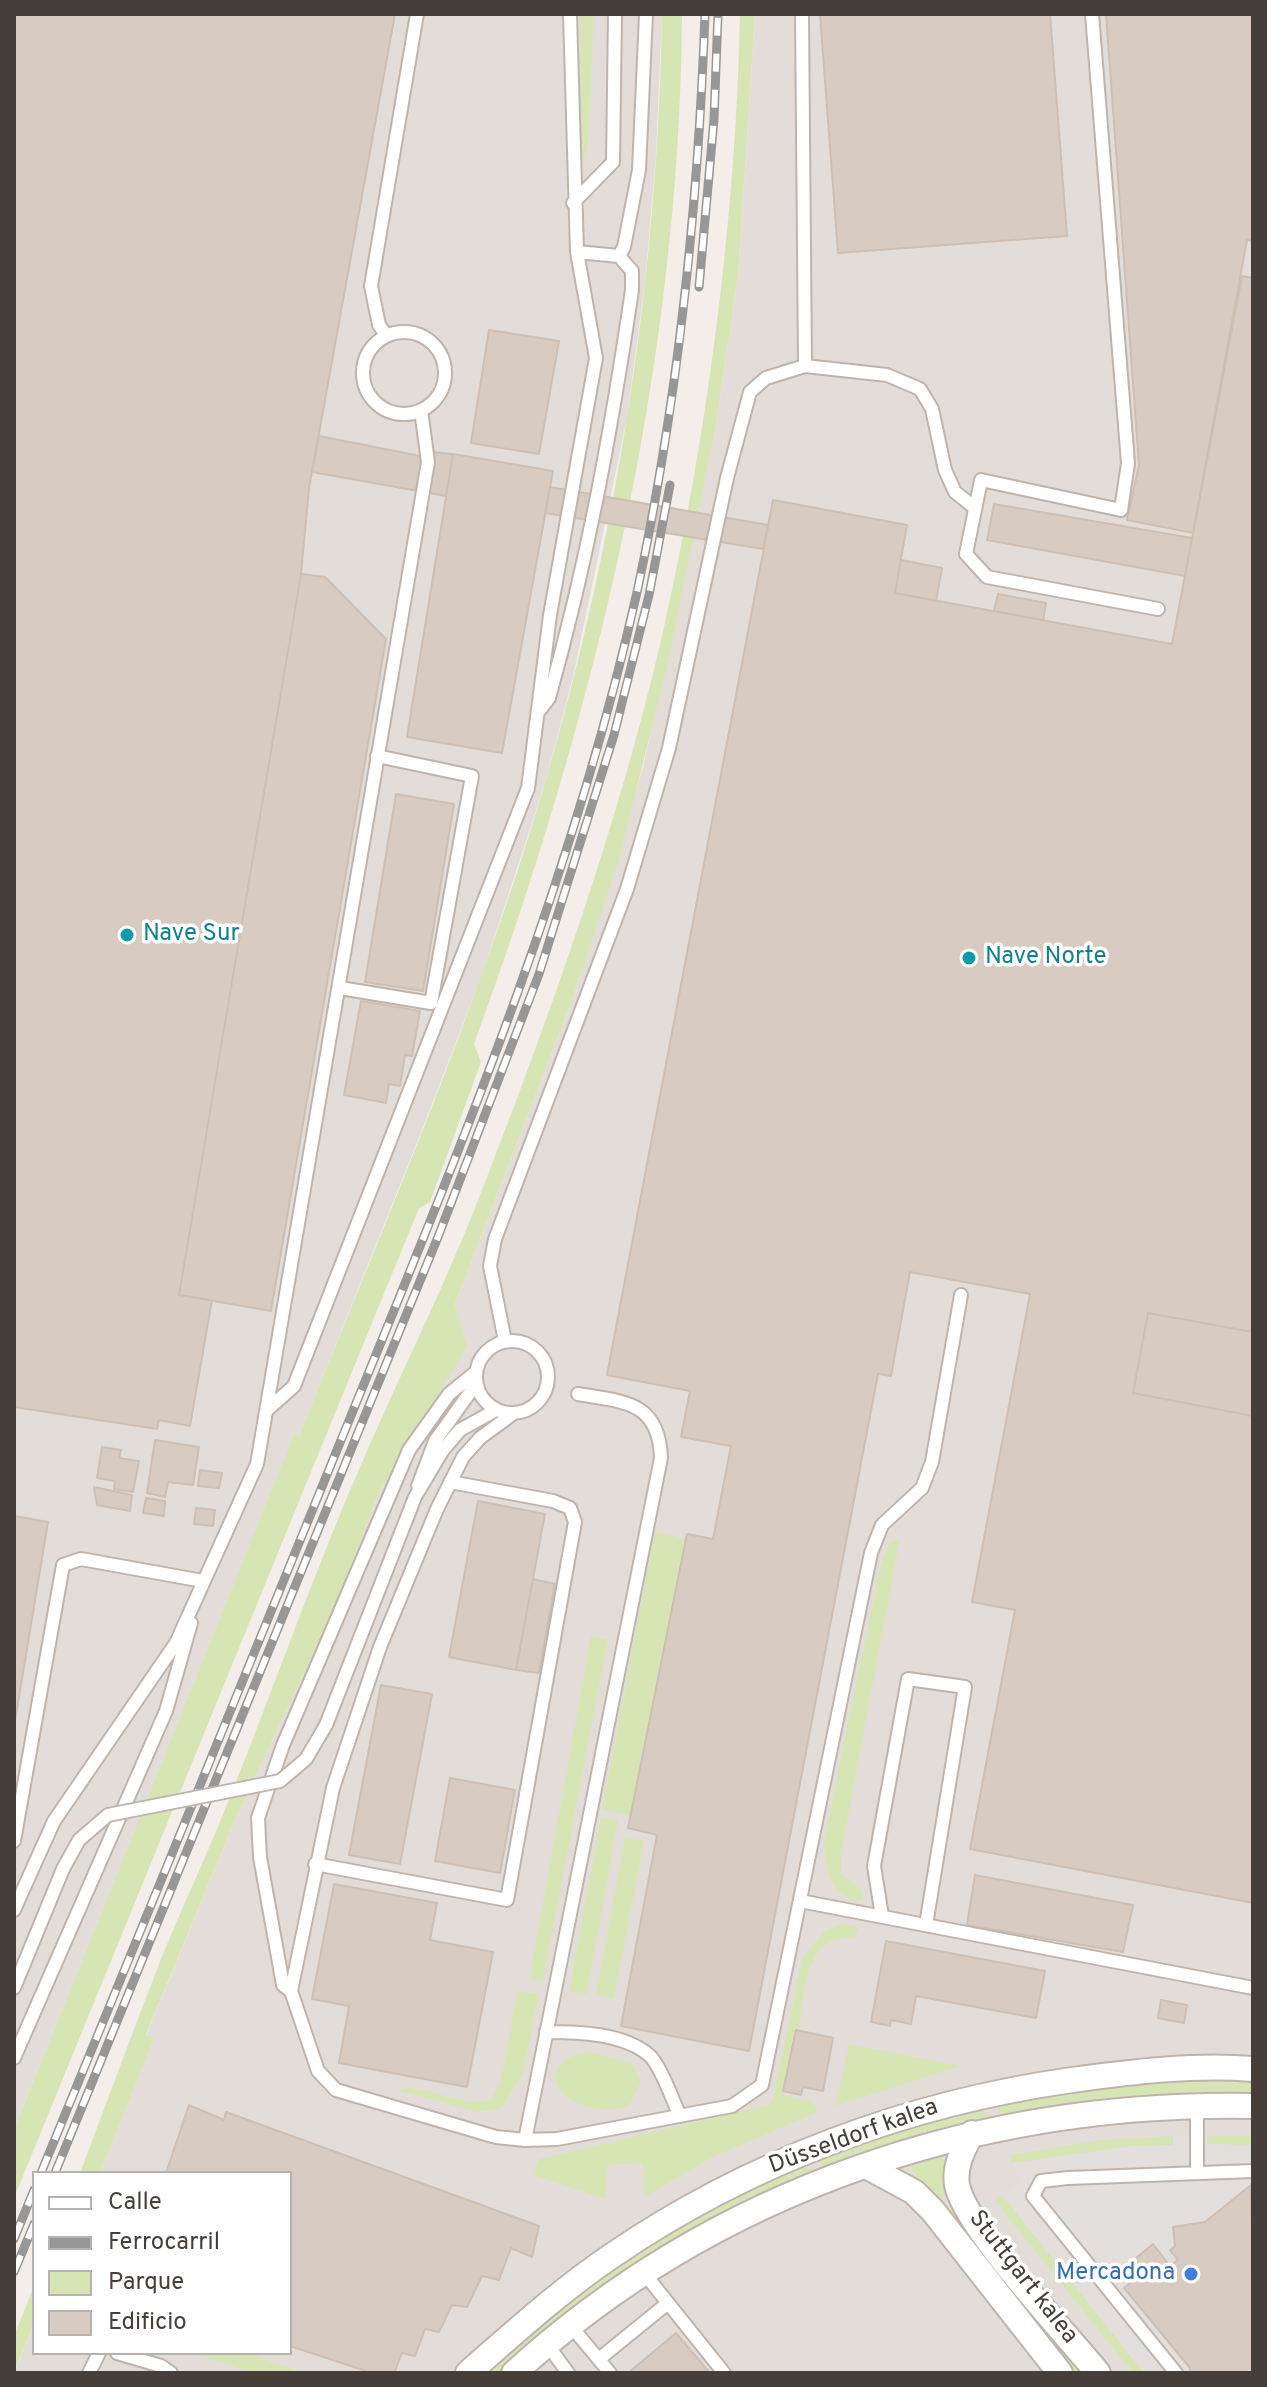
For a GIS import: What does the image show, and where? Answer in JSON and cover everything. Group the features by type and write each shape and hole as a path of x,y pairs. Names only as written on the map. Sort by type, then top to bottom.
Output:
{"street":[{"name":"Düsseldorf kalea","path":"468,2373 545,2305 611,2256 726,2188 808,2150 988,2094 1106,2075 1227,2067 1253,2069"},
{"name":"Düsseldorf kalea","path":"514,2373 547,2344 644,2273 742,2215 820,2180 972,2133 1062,2116 1197,2105 1253,2106"},
{"name":"Stuttgart kalea","path":"972,2133 958,2165 959,2195 976,2224 1098,2373"},
{"name":"Stuttgart kalea","path":"866,2166 914,2192 933,2211 1060,2373"}],"lane":[{"path":"387,336 379,325 371,286 417,14"},
{"path":"267,1410 294,1386 528,788 550,615 596,358 577,252 573,203 570,14"},
{"path":"573,203 613,162 615,14"},
{"path":"619,256 624,247 639,170 646,14"},
{"path":"802,14 805,366"},
{"path":"1092,14 1128,463 1121,510 981,480 966,554 987,577 1158,609"},
{"path":"538,713 549,698 581,586 608,452 632,290 632,271 619,256 577,252"},
{"path":"410,332 421,336 439,352 444,363 443,386 437,398 421,410 401,414 388,411 369,394 363,372 365,361 378,342 387,336 410,332"},
{"path":"505,1341 495,1306 490,1266 495,1239 627,889 669,748 727,478 750,392 766,378 805,366 887,375 920,389 932,409 955,492 975,508"},
{"path":"14,1910 54,1821 176,1643 257,1464 428,462 421,410"},
{"path":"340,988 431,1003 472,776 377,756"},
{"path":"415,1497 420,1472 435,1441 476,1378 485,1352 505,1341 528,1345 538,1352 548,1375 541,1399 532,1407 514,1413 480,1438 463,1457 380,1647 341,1757 315,1864 291,1991 318,2071 336,2090 496,2137 525,2140 557,2139 732,2106 762,2085 871,1553 882,1525 922,1488 932,1462 961,1295"},
{"path":"476,1378 480,1394 496,1410 514,1413"},
{"path":"291,1991 283,1985 260,1857 258,1818 283,1745 409,1450 449,1394 476,1378"},
{"path":"525,2140 661,1458 660,1442 648,1415 634,1404 578,1394"},
{"path":"14,1988 63,1869 79,1840 108,1815 280,1781 306,1759 326,1725 415,1497 443,1450 460,1430 496,1410"},
{"path":"315,1864 507,1900 575,1522 570,1508 553,1501 450,1482"},
{"path":"14,1841 63,1565 81,1559 203,1581"},
{"path":"14,2058 166,1711 203,1581"},
{"path":"882,1916 874,1866 908,1679 965,1687 926,1925"},
{"path":"800,1901 1253,1988"},
{"path":"546,2032 598,2035 624,2042 650,2055 680,2116"},
{"path":"1197,2105 1197,2172"},
{"path":"1176,2373 1033,2196 1041,2181 1253,2171"},
{"path":"644,2273 724,2373"},
{"path":"599,2359 668,2303"},
{"path":"571,2326 610,2373"},
{"path":"547,2344 568,2373"},
{"path":"89,2373 98,2355"},
{"path":"124,2355 161,2366 171,2373"}],"shaded area":[{"path":"14,14 662,14 656,156 645,282 627,417 573,677 545,783 482,975 416,1145 299,1436 294,1435 14,2129"},
{"path":"755,14 1253,14 1253,2373 14,2373 32,2328 32,2355 292,2355 292,2171 101,2171 153,2039 146,2036 232,1827 337,1602 379,1492 466,1348 455,1304 572,1000 643,768 715,431 738,276"},
{"path":"1173,2136 1207,2136 1208,2144 1253,2145 1253,2186 1205,2222 1173,2227 1178,2260 1170,2266 1153,2245 1134,2280 1125,2288 1190,2368 1189,2373 1144,2373 1002,2195 1018,2182 1013,2163 1133,2146 1173,2145"}],"green space":[{"path":"580,14 594,14 588,143 581,171"},
{"path":"662,14 682,14 677,146 666,277 647,408 623,538 592,667 518,920 474,1044 481,1062 430,1202 419,1208 14,2198 14,2129 294,1434 299,1436 430,1112 491,949 545,783 594,594 629,402 652,208"},
{"path":"740,14 755,14 738,276 715,431 669,659 619,859 572,1000 455,1304 467,1347 379,1492 337,1602 232,1827 146,2035 154,2038 101,2171 81,2171 161,1959 228,1802 330,1538 482,1190 558,985 604,847 645,707 693,484 725,248"},
{"path":"655,1532 686,1539 631,1815 602,1810"},
{"path":"900,1538 841,1855 841,1873 862,1891 863,1901 852,1900 837,1889 832,1880 824,1840 881,1564 889,1543"},
{"path":"591,1636 608,1639 543,1981 529,1979"},
{"path":"601,1817 618,1821 587,1994 569,1991"},
{"path":"625,1837 644,1841 614,1999 596,1995"},
{"path":"841,1924 859,1926 854,1938 837,1939 825,1945 810,1969 799,2030 796,2030 782,2095 812,2101 818,2112 713,2157 644,2197 643,2163 607,2165 606,2199 533,2175 539,2159 768,2105 773,2098 802,1959 824,1931"},
{"path":"517,1991 539,1994 523,2073 502,2108 477,2112 397,2090 420,2089 465,2101 489,2100 500,2085"},
{"path":"849,2044 961,2066 835,2106"},
{"path":"589,2052 632,2063 641,2082 629,2106 608,2109 588,2107 572,2100 561,2090 555,2079 557,2068 568,2059"},
{"path":"1161,2077 1253,2078 1253,2099 1001,2119 996,2099"},
{"path":"982,2101 986,2121 824,2172 817,2153"},
{"path":"1173,2136 1174,2145 1133,2146 1013,2163 1010,2155 1101,2140"},
{"path":"1207,2136 1253,2136 1253,2145 1207,2144"},
{"path":"942,2151 949,2192 935,2201 905,2161"},
{"path":"804,2159 811,2176 502,2373 477,2373 631,2249"},
{"path":"1002,2195 1144,2373 1133,2373 995,2201"},
{"path":"955,2206 1085,2373 1074,2373 945,2212"},
{"path":"32,2291 32,2328 14,2372 14,2336"},
{"path":"198,2355 253,2355 304,2373 253,2373"}],"building":[{"name":"Nave Sur","path":"14,14 395,14 309,488 301,574 179,1295 212,1300 190,1426 159,1420 157,1429 14,1407"},
{"path":"820,14 1050,14 1067,236 838,253"},
{"path":"1106,14 1253,14 1253,241 1247,240 1193,533 1127,520 1139,465"},
{"name":"Nave Norte","path":"1242,276 1253,278 1253,1332 1148,1313 1133,1393 1253,1416 1253,1903 970,1849 1015,1610 972,1602 1030,1294 910,1272 891,1376 878,1374 749,2051 621,2026 657,1835 628,1828 687,1534 713,1539 731,1446 681,1437 690,1391 607,1375 773,500 907,525 895,593 1172,644"},
{"path":"489,330 559,341 539,454 471,443"},
{"path":"319,436 420,456 422,451 453,454 446,496 312,472"},
{"path":"453,454 553,471 502,753 407,737"},
{"path":"550,487 768,525 763,549 545,513"},
{"path":"994,504 1192,538 1185,576 987,540"},
{"path":"901,560 942,568 936,601 895,593"},
{"path":"301,574 325,577 386,639 271,1311 179,1295"},
{"path":"998,594 1046,603 1043,620 994,611"},
{"path":"396,794 454,804 423,991 365,982"},
{"path":"361,1001 420,1011 412,1056 405,1055 400,1086 389,1084 386,1103 344,1095"},
{"path":"1148,1313 1253,1332 1253,1416 1133,1393"},
{"path":"155,1440 199,1447 193,1485 168,1482 165,1497 147,1493"},
{"path":"102,1447 121,1450 119,1458 139,1461 133,1492 114,1489 115,1481 97,1478"},
{"path":"200,1470 222,1473 219,1488 198,1486"},
{"path":"94,1487 132,1495 130,1511 97,1505"},
{"path":"146,1498 165,1501 164,1516 143,1513"},
{"path":"478,1501 545,1514 516,1670 449,1657"},
{"path":"196,1508 215,1510 213,1526 194,1524"},
{"path":"14,1516 48,1522 14,1727"},
{"path":"533,1579 555,1584 539,1673 516,1670"},
{"path":"381,1685 432,1694 400,1864 349,1855"},
{"path":"450,1778 515,1790 500,1873 435,1861"},
{"path":"975,1875 1133,1905 1123,1952 967,1925"},
{"path":"334,1884 437,1903 430,1940 493,1952 467,2087 339,2063 349,2006 312,1999"},
{"path":"886,1941 1045,1971 1036,2018 916,1996 911,2024 891,2020 890,2026 871,2022"},
{"path":"1161,2000 1187,2005 1184,2023 1158,2018"},
{"path":"796,2030 833,2038 823,2091 803,2087 801,2095 783,2091"},
{"path":"189,2105 224,2120 226,2112 539,2226 532,2257 511,2248 499,2280 482,2276 467,2307 452,2305 439,2332 425,2329 415,2356 402,2353 394,2373 372,2373 292,2347 292,2171 167,2171"},
{"name":"Mercadona","path":"1251,2185 1253,2373 1189,2373 1190,2368 1124,2288 1134,2280 1124,2268 1153,2244 1170,2266 1178,2260 1170,2250 1175,2246 1173,2227 1205,2222"},
{"path":"676,2333 710,2373 628,2373"}],"railway":[{"path":"42,2171 477,1103 550,901 582,799 612,696 637,592 664,449 691,232 705,14"},
{"path":"699,287 714,119 718,14"},
{"path":"56,2171 438,1237 539,974 614,735 649,595 670,485"},
{"path":"14,2239 32,2195"},
{"path":"14,2272 32,2229"}],"place":[{"name":"Nave Sur","path":"127,935"},
{"name":"Nave Norte","path":"969,958"},
{"name":"Mercadona","path":"1191,2274"}]}
